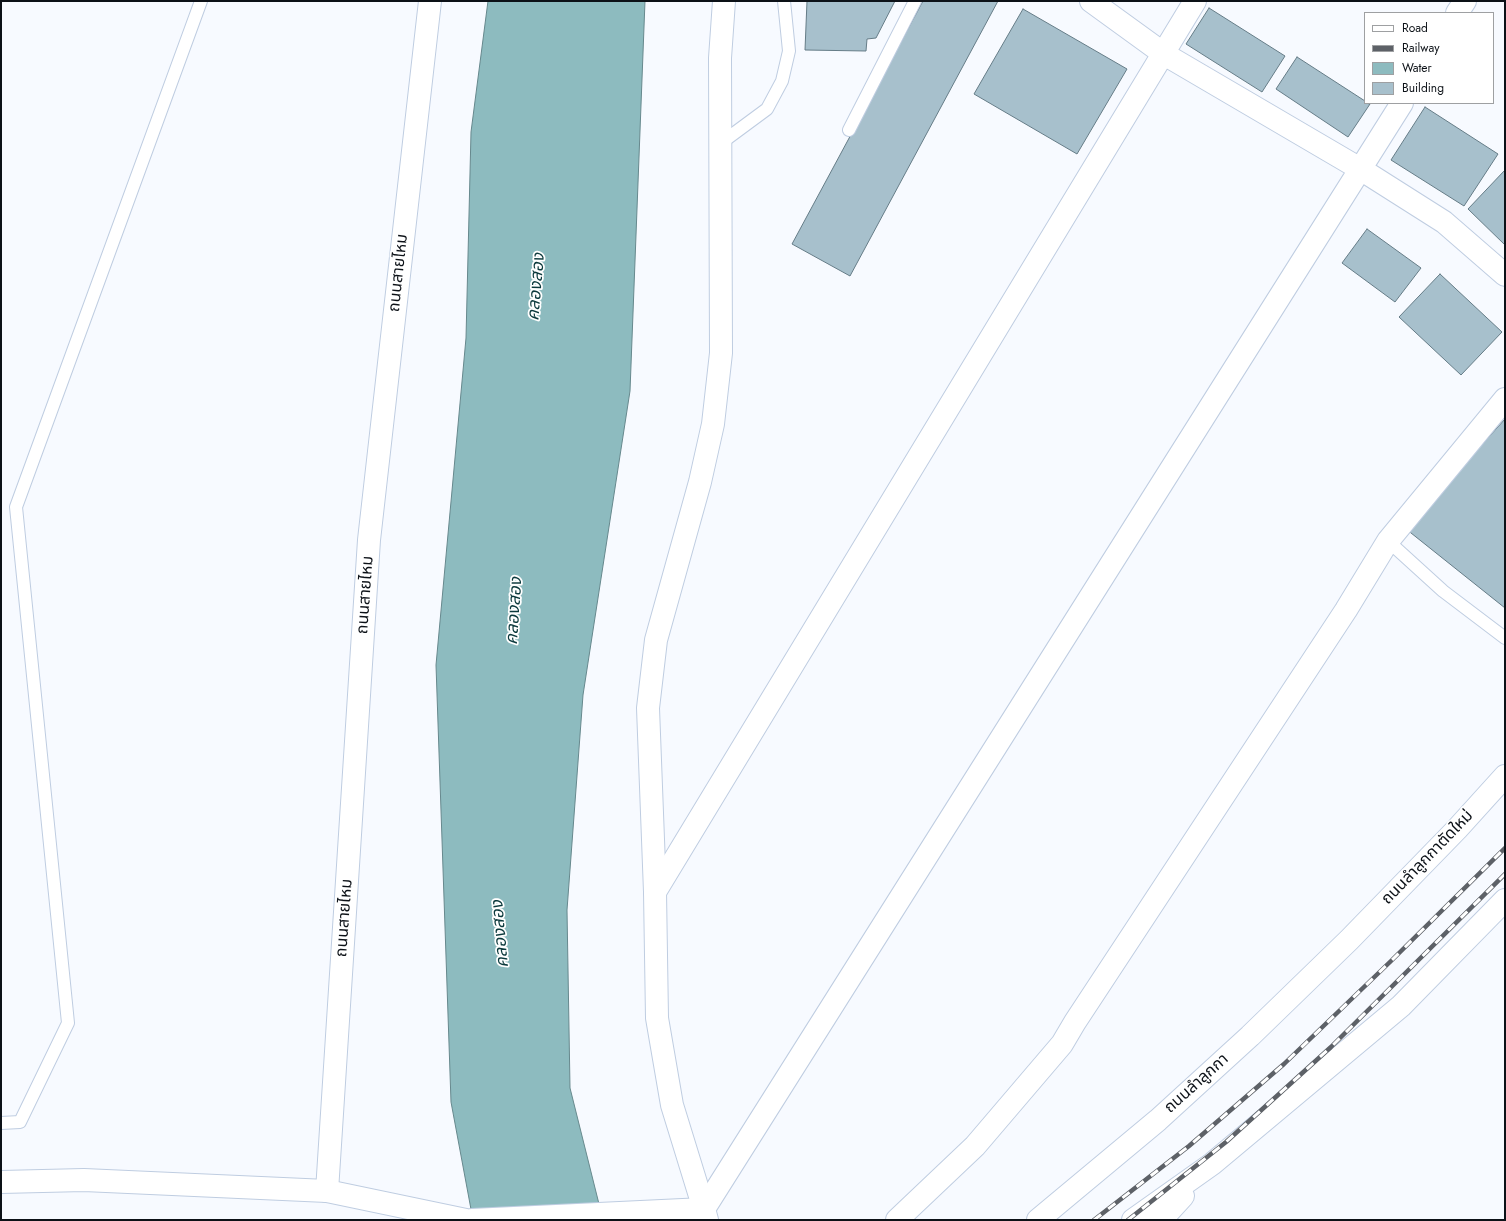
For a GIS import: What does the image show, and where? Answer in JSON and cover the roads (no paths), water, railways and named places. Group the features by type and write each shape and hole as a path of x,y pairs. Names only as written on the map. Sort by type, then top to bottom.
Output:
{"street":[{"name":"ถนนสายไหม","path":"327,1192 369,540 430,1"},
{"path":"706,1214 672,1104 657,1018 655,892 648,708 656,640 700,482 713,424 721,353 720,58 724,1"},
{"path":"1091,1 1164,54 1362,170 1444,222 1505,275"},
{"path":"655,892 1195,1"},
{"path":"1458,12 1464,1"},
{"path":"706,1214 1362,170 1401,104"},
{"path":"897,1220 975,1146 1062,1044 1083,1009 1346,610 1388,541 1505,399"},
{"name":"ถนนลำลูกกาตัดใหม่","path":"1349,940 1457,829 1505,776"},
{"path":"1133,1220 1212,1164 1401,1006 1505,900"},
{"name":"ถนนลำลูกกา","path":"1038,1220 1164,1114 1250,1036 1349,940"},
{"path":"1161,1220 1212,1164"},
{"path":"1,1182 84,1180 327,1192 466,1220"},
{"path":"472,1220 647,1211 706,1214"}],"lane":[{"path":"1,1123 20,1122 68,1023 16,506 201,1"},
{"path":"721,143 767,109 782,81 789,51 784,1"},
{"path":"849,130 914,1"},
{"path":"1388,541 1443,591 1505,638"}],"water":[{"name":"คลองสอง","path":"488,1 645,1 630,391 583,695 567,910 570,1088 603,1220 473,1220 451,1102 436,665 466,338 471,132"}],"railway":[{"path":"1094,1220 1189,1146 1284,1064 1505,848"},
{"path":"1128,1220 1226,1142 1331,1047 1505,874"}]}
